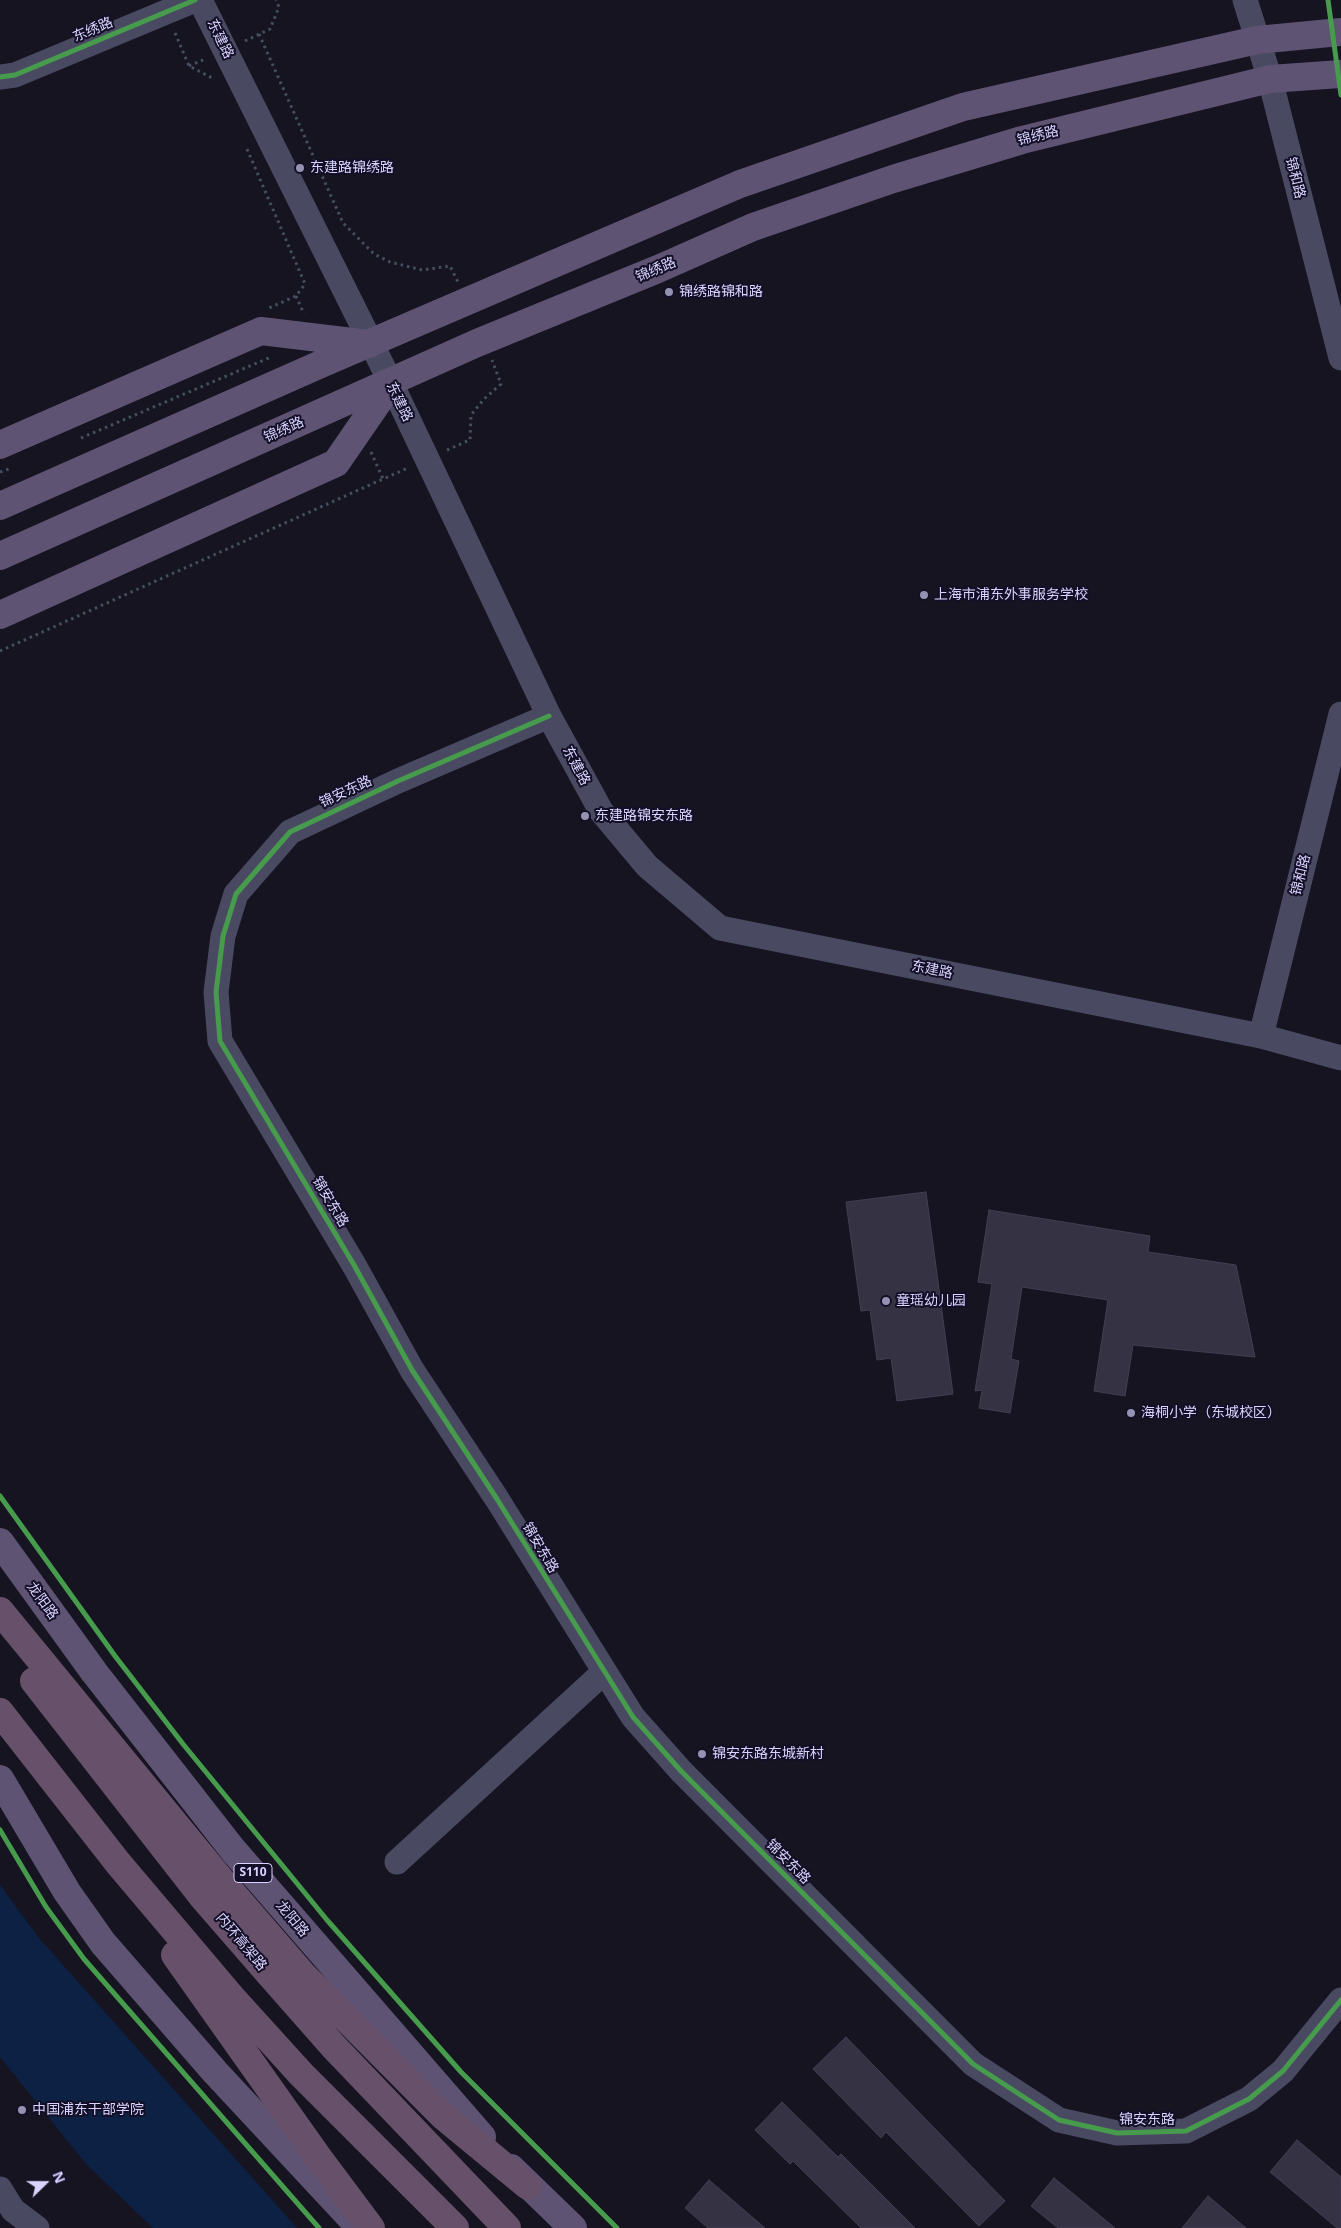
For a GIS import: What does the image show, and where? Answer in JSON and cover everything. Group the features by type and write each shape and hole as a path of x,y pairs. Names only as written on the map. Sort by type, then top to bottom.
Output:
{"highway":[{"path":"0,1611 220,1879 302,1974 444,2116 528,2186"},
{"name":"内环高架路","path":"0,1634 122,1795 255,1958 332,2046 507,2228"},
{"path":"0,1712 166,1923 294,2067 455,2228"},
{"path":"69,1801 220,2020 371,2228"}],"main road":[{"path":"0,506 740,184 963,107 1257,40 1341,32"},
{"name":"锦绣路","path":"3,555 485,340 658,269 753,227 893,179 1022,140 1270,79 1341,74"},
{"path":"0,445 261,331 370,344"},
{"path":"0,615 336,462 390,383"},
{"name":"龙阳路","path":"0,1542 94,1672 233,1850 453,2105 528,2186 573,2228"},
{"path":"0,1779 67,1892 103,1943 215,2072 360,2228"}],"street":[{"name":"东绣路","path":"0,77 15,75 195,0"},
{"name":"东建路","path":"200,0 390,383 549,716 601,811 647,866 720,928 1261,1036 1341,1058"},
{"name":"锦和路","path":"1245,0 1270,79 1341,358"},
{"name":"锦和路","path":"1261,1036 1341,714"},
{"name":"锦安东路","path":"549,716 374,792 290,832 236,894 223,936 216,992 220,1041 354,1265 412,1370 498,1499 633,1717 681,1771 974,2064 1059,2120 1117,2133 1186,2132 1250,2099 1283,2071 1341,2000"},
{"path":"396,1862 604,1673"},
{"path":"0,2189 13,2210 37,2228"}],"path":[{"path":"166,12 189,66 218,81"},
{"path":"259,34 343,223 374,254 390,262 422,270 450,266 468,301"},
{"path":"244,143 305,284 296,296 316,338"},
{"path":"0,651 470,440 471,415 484,399 501,384 485,340"},
{"path":"72,442 280,353"},
{"path":"359,428 383,479"},
{"path":"0,472 18,465"}],"water":[{"path":"0,1885 39,1938 297,2228 153,2228 86,2164 0,2057"}],"building":[{"path":"926,1192 953,1394 897,1401 891,1358 877,1360 870,1310 861,1311 846,1202"},
{"path":"989,1210 1150,1236 1148,1252 1236,1265 1255,1357 1133,1345 1125,1396 1094,1391 1108,1300 1022,1287 1011,1359 1019,1361 1010,1413 979,1408 982,1390 975,1391 992,1284 978,1282"},
{"path":"846,2037 1005,2201 979,2226 886,2132 881,2138 813,2069"},
{"path":"782,2102 838,2157 841,2154 915,2228 861,2228 793,2161 790,2164 755,2130"},
{"path":"1297,2140 1341,2177 1341,2228 1337,2228 1270,2172"},
{"path":"1054,2178 1115,2228 1058,2228 1031,2206"},
{"path":"709,2180 765,2228 708,2228 685,2208"},
{"path":"1208,2196 1246,2228 1182,2228"}],"cycle path":[{"path":"0,77 15,75 195,0"},
{"path":"1328,0 1341,95"},
{"path":"549,716 398,781 290,832 236,894 223,936 216,992 220,1041 354,1265 412,1370 497,1499 633,1717 681,1771 973,2064 1059,2120 1117,2133 1186,2131 1249,2099 1283,2071 1341,2000"},
{"path":"0,1496 115,1656 183,1744 327,1920 461,2072 617,2228"},
{"path":"0,1830 46,1907 84,1959 319,2228"}],"place":[{"name":"东建路锦绣路","path":"300,168"},
{"name":"锦绣路锦和路","path":"669,292"},
{"name":"上海市浦东外事服务学校","path":"924,595"},
{"name":"东建路锦安东路","path":"585,816"},
{"name":"童瑶幼儿园","path":"886,1301"},
{"name":"海桐小学（东城校区）","path":"1131,1413"},
{"name":"锦安东路东城新村","path":"702,1754"},
{"name":"中国浦东干部学院","path":"22,2110"}]}
